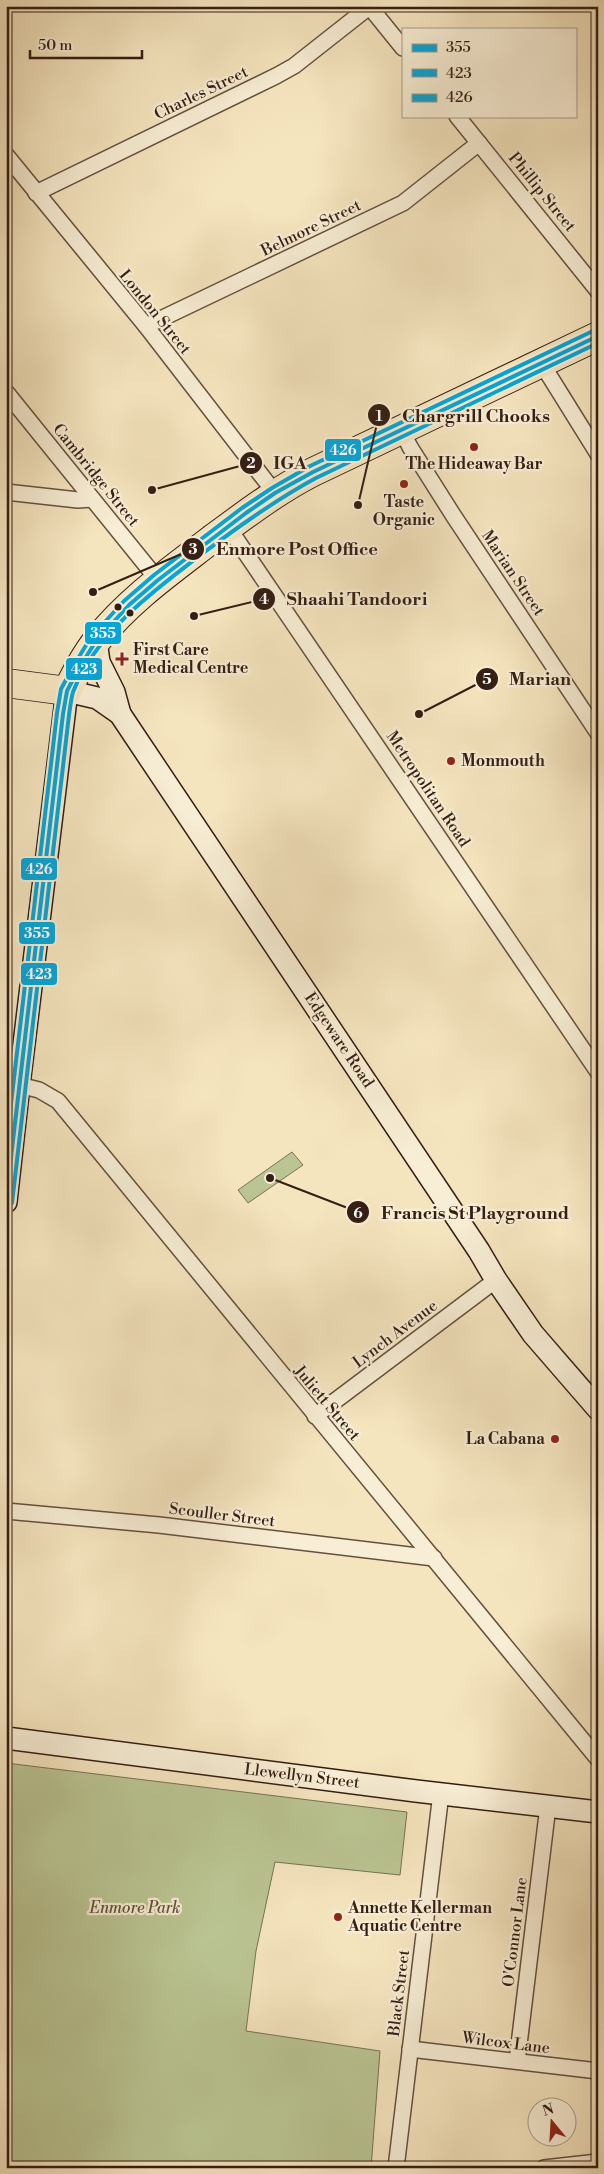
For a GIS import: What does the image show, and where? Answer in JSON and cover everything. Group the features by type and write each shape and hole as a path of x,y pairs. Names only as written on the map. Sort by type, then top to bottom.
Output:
{"highway":[{"path":"6,683 67,691 96,641 129,605 158,580 275,492 598,336"}],"main road":[{"path":"96,641 99,662 114,692 120,714"},
{"path":"6,1202 18,1085 67,691"},
{"name":"Edgeware Road","path":"67,691 90,695 110,705 120,714 533,1334 598,1410"},
{"name":"Llewellyn Street","path":"6,1738 598,1812"}],"street":[{"path":"369,6 402,47"},
{"name":"Charles Street","path":"36,193 294,66 369,6"},
{"name":"Phillip Street","path":"459,118 598,291"},
{"name":"Belmore Street","path":"146,326 403,203 439,177 479,143"},
{"name":"London Street","path":"6,155 146,326 275,492"},
{"path":"542,364 598,454"},
{"name":"Cambridge Street","path":"6,392 158,580"},
{"name":"Marian Street","path":"402,431 453,515 598,733"},
{"path":"6,492 78,500 92,499"},
{"name":"Metropolitan Road","path":"228,527 598,1072"},
{"name":"Juliett Street","path":"18,1085 39,1090 58,1101 598,1759"},
{"name":"Lynch Avenue","path":"315,1416 496,1280"},
{"name":"Scouller Street","path":"6,1511 159,1525 434,1558"},
{"name":"Black Street","path":"396,2168 441,1793"},
{"name":"O'Connor Lane","path":"517,2062 548,1806"},
{"name":"Wilcox Lane","path":"410,2049 598,2071"},
{"path":"544,2168 598,2162"}],"green space":[{"path":"292,1152 303,1165 248,1203 238,1190"},
{"name":"Enmore Park","path":"6,1763 407,1812 400,1875 275,1862 256,1951 246,2031 380,2051 371,2168 6,2168"}],"transit line":[{"name":"426","path":"6,1146 61,689 91,637 124,601 154,575 242,508 272,488 310,466 595,330"},
{"name":"355","path":"6,1200 63,714 67,691 96,641 129,605 158,580 275,493 313,472 598,336"},
{"name":"423","path":"12,1203 71,704 73,692 83,671 96,651 111,632 164,583 230,533 286,495 316,478 598,343"}],"place":[{"name":"The Hideaway Bar","path":"474,447"},
{"name":"Taste Organic","path":"404,484"},
{"name":"IGA","path":"152,490"},
{"name":"Chargrill Chooks","path":"358,505"},
{"name":"Enmore Post Office","path":"93,592"},
{"name":"Shaahi Tandoori","path":"194,616"},
{"name":"First Care Medical Centre","path":"122,659"},
{"name":"Marian","path":"419,714"},
{"name":"Monmouth","path":"451,761"},
{"name":"Francis St Playground","path":"270,1178"},
{"name":"La Cabana","path":"555,1439"},
{"name":"Annette Kellerman Aquatic Centre","path":"338,1917"}]}
